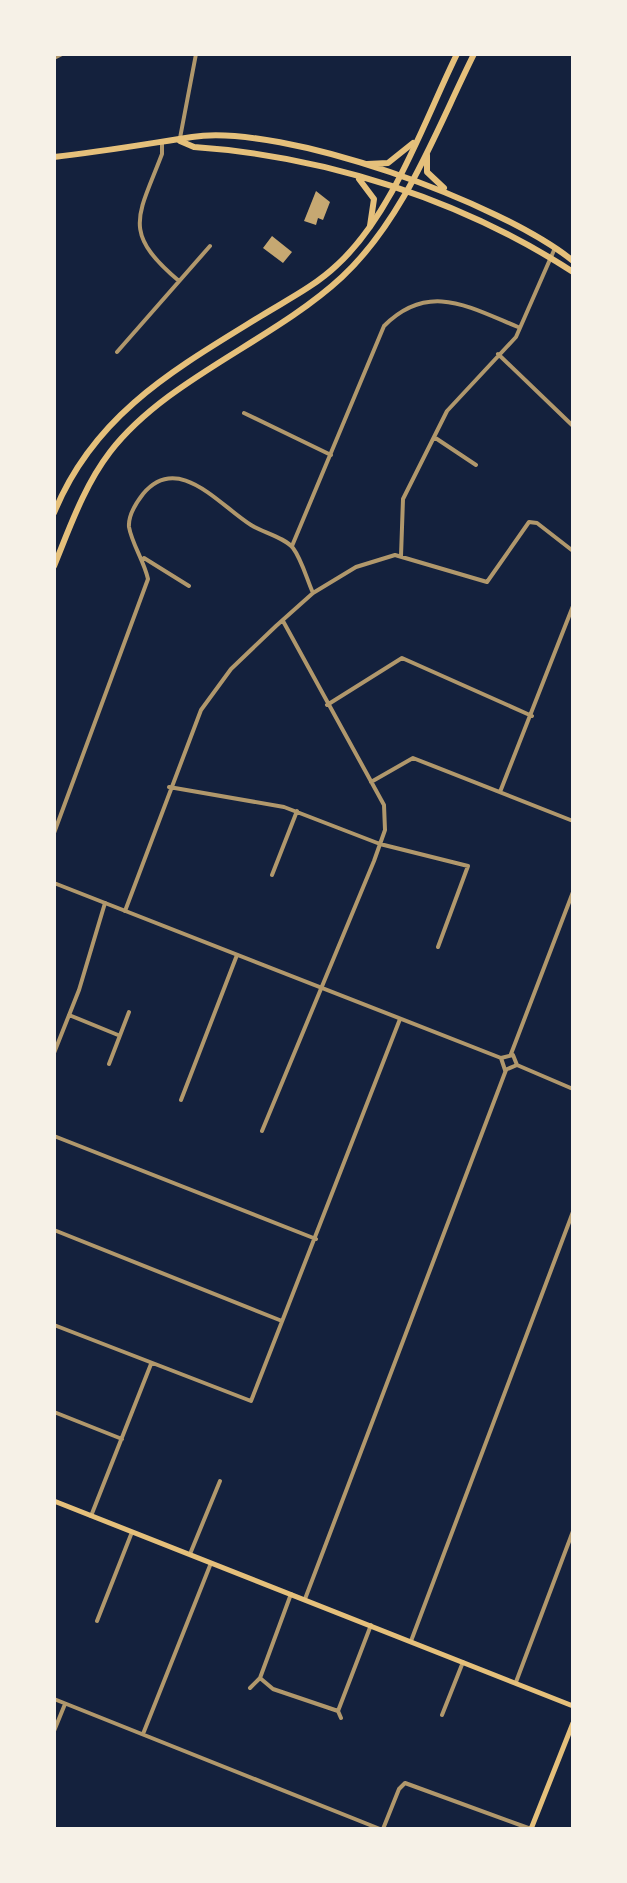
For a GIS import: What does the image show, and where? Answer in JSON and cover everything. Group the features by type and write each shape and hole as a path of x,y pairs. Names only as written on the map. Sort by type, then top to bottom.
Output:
{"main road":[{"path":"54,513 89,448 117,416 154,384 306,289 337,265 370,226 392,188 457,54"},
{"path":"54,566 94,475 139,420 285,322 335,283 379,238 406,193 474,54"},
{"path":"54,157 193,137 264,142 360,164 454,194 520,225 573,261"},
{"path":"180,141 194,147 280,157 351,174 502,231 573,272"},
{"path":"430,141 427,172 454,194"},
{"path":"360,164 388,163 413,143"},
{"path":"351,174 365,184 373,195 370,226"},
{"path":"54,1501 573,1706"},
{"path":"531,1829 573,1723"}],"street":[{"path":"54,58 62,54"},
{"path":"180,141 196,54"},
{"path":"162,143 162,154 138,228 146,249 179,281"},
{"path":"117,352 210,246"},
{"path":"401,556 403,499 447,411 516,337 555,247"},
{"path":"292,546 384,326 402,308 418,300 434,300 477,310 518,327"},
{"path":"498,354 573,426"},
{"path":"244,413 331,455"},
{"path":"434,437 476,465"},
{"path":"54,833 148,579 144,558 129,529 135,504 158,481 178,476 190,479 231,512 292,546 313,593"},
{"path":"125,911 153,841 169,787 194,725 211,695 231,669 313,593 356,567 401,556 487,582 529,522 537,523 573,551"},
{"path":"144,558 189,586"},
{"path":"500,792 573,606"},
{"path":"262,1131 380,844 387,817 283,621"},
{"path":"327,705 402,658 532,716"},
{"path":"371,782 413,758 573,821"},
{"path":"169,787 297,811 380,844 468,866 438,947"},
{"path":"272,875 297,811"},
{"path":"54,883 501,1058 511,1054 573,892"},
{"path":"54,1053 105,903"},
{"path":"181,1100 237,955"},
{"path":"109,1064 129,1012"},
{"path":"69,1015 119,1035"},
{"path":"54,1325 251,1401 400,1019"},
{"path":"511,1054 517,1065 573,1089"},
{"path":"501,1058 501,1066 506,1070"},
{"path":"305,1599 506,1070 517,1065"},
{"path":"54,1136 316,1239"},
{"path":"411,1641 573,1212"},
{"path":"54,1230 283,1322"},
{"path":"91,1516 151,1364"},
{"path":"54,1412 122,1439"},
{"path":"190,1554 220,1481"},
{"path":"516,1682 573,1531"},
{"path":"97,1621 132,1532"},
{"path":"143,1734 211,1563"},
{"path":"250,1688 260,1678 291,1594"},
{"path":"341,1718 338,1711 371,1625"},
{"path":"442,1715 463,1662"},
{"path":"260,1678 273,1689 338,1711"},
{"path":"54,1699 381,1829 399,1789 405,1783 531,1829"},
{"path":"54,1731 65,1704"},
{"path":"112,1829 131,1829"}],"building":[{"path":"316,191 330,202 323,220 318,218 316,225 304,221"},
{"path":"272,236 292,252 283,263 263,248"}]}
